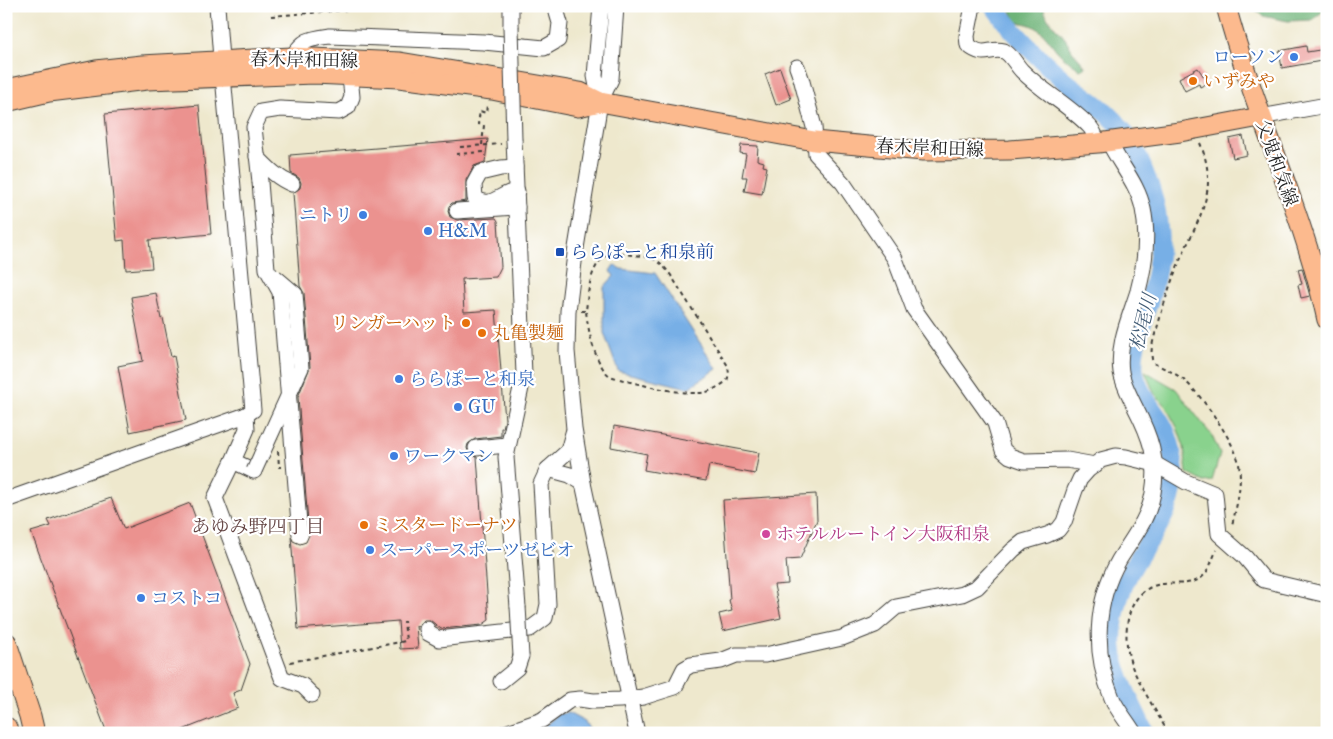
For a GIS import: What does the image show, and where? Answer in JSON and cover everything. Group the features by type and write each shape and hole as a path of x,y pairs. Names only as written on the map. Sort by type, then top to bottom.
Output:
{"highway":[{"path":"6,643 34,733"},
{"path":"6,673 26,733"},
{"path":"6,728 8,733"}],"main road":[{"name":"父鬼和気線","path":"1226,6 1260,117 1289,191 1327,320"},
{"name":"春木岸和田線","path":"6,102 49,92 146,80 292,57 400,62 580,92 600,102 814,141 923,150 1010,150 1108,142 1187,131 1260,117"},
{"name":"春木岸和田線","path":"6,89 96,70 142,65 398,78 492,90 578,107 600,102"}],"street":[{"path":"6,500 246,415 253,410 216,6"},
{"path":"501,681 517,668 521,656 506,457 507,445 524,374 517,191 510,141 511,6"},
{"path":"292,57 300,44 308,39 330,36 484,42 544,48 558,40 560,23 555,6"},
{"path":"600,102 596,76 601,6"},
{"path":"616,6 611,79 600,102 575,254 568,311 567,351 574,430 583,483 637,733"},
{"path":"973,6 966,36 968,45 975,51 982,53 1002,51 1008,54 1033,81 1075,112 1095,134 1108,142 1135,188 1143,206 1146,223 1144,267 1124,334 1121,352 1122,372 1127,390 1153,448 1155,464 1153,493 1146,517 1108,582 1101,606 1099,626 1099,652 1103,674 1113,700 1134,733"},
{"path":"797,67 814,127 816,154 843,183 895,259 914,309 995,423 1003,450 1010,456 1024,461 1066,460 1095,465"},
{"path":"300,535 280,292 267,269 254,127 261,112 280,109 339,112 348,107 352,97 350,76"},
{"path":"1260,117 1327,105"},
{"path":"257,157 274,174 292,184"},
{"path":"515,167 480,173 474,184 475,198 482,203 492,202 507,192 517,191"},
{"path":"457,211 517,207"},
{"path":"233,461 254,471 301,368 295,294 267,269"},
{"path":"246,415 248,429 215,498 282,678 303,686 312,695"},
{"path":"427,629 428,633 439,639 530,629 545,618 548,604 541,484 548,469 568,451 574,430"},
{"path":"476,448 507,445"},
{"path":"505,733 542,720 570,700 631,699 675,687 684,669 691,665 721,661 736,655 765,655 842,638 875,625 896,607 962,594 976,586 1023,542 1058,530 1064,522 1074,490 1080,480 1088,470 1101,460 1116,456 1155,464 1186,482 1215,494 1219,534 1245,557 1264,580 1327,595"},
{"path":"548,469 570,475 583,483"}],"path":[{"path":"271,16 399,6"},
{"path":"482,145 484,126 478,124 480,111 486,113 488,100"},
{"path":"1168,733 1132,667 1128,645 1130,611 1137,596 1152,586 1167,583 1188,583 1200,579 1206,574 1212,557 1225,540 1231,528 1240,494 1239,464 1234,448 1206,405 1188,383 1176,374 1153,363 1151,358 1153,339 1169,287 1202,210 1208,191 1208,175 1203,151 1187,131"},
{"path":"460,147 510,141"},
{"path":"456,154 484,152"},
{"path":"614,253 656,259 672,277 728,366 729,374 727,381 709,392 698,393 675,391 610,376 604,372 598,360 588,329 586,311 592,276 597,265 605,257 614,253"},
{"path":"568,311 586,311"},
{"path":"288,662 406,640 404,621"}],"green space":[{"path":"1009,6 1043,6 1047,17 1065,38 1073,52 1085,66 1084,68 1080,70 1063,57 1037,28 1025,23 1016,22"},
{"path":"1251,6 1327,7 1313,20 1288,21 1263,16"},
{"path":"1145,371 1176,389 1212,436 1220,454 1212,481 1204,482 1187,473 1184,447 1177,427 1166,407 1154,393"}],"water":[{"path":"614,265 621,269 655,273 717,369 688,388 618,371 604,333 604,287 614,276 610,271"},
{"path":"568,713 585,722 592,733 531,733 546,726 559,714"}],"building":[{"name":"ローソン","path":"1306,46 1307,52 1326,49 1327,60 1282,68 1279,51"},
{"path":"780,68 791,99 776,105 765,74"},
{"name":"いずみや","path":"1198,68 1208,83 1200,87 1199,84 1185,91 1179,78"},
{"path":"199,105 211,234 149,240 152,268 126,270 124,240 117,241 105,114"},
{"path":"1243,136 1247,155 1233,158 1229,139"},
{"name":"ららぽーと和泉","path":"488,139 485,162 474,166 466,180 466,201 452,203 448,211 450,217 457,220 496,218 498,221 501,267 496,277 462,279 464,312 496,310 505,420 503,428 501,428 501,436 475,439 468,444 467,448 469,454 477,457 489,620 482,625 441,629 430,620 424,620 418,627 416,626 418,648 400,649 398,621 298,629 291,536 293,541 300,544 306,542 309,535 298,397 310,367 304,293 300,286 293,193 300,188 301,183 299,178 291,173 290,155"},
{"path":"741,145 758,146 757,160 764,162 763,166 767,167 762,194 744,191 747,177 742,177 746,154 740,153"},
{"path":"1302,268 1310,296 1301,298 1298,285 1302,284 1298,269"},
{"path":"156,293 171,357 174,356 186,420 130,432 118,366 143,361 131,297"},
{"path":"614,426 759,453 755,474 709,465 706,481 644,470 647,454 611,447"},
{"path":"816,494 817,520 800,559 786,560 788,584 774,585 781,618 723,631 719,614 732,611 729,600 723,500"},
{"name":"コストコ","path":"111,498 124,529 190,503 250,664 241,690 233,693 238,708 175,733 107,733 31,532 51,526 48,520"}],"waterway":[{"name":"松尾川","path":"994,6 1010,27 1036,55 1116,122 1138,156 1150,186 1158,218 1159,251 1157,267 1154,284 1136,343 1134,370 1141,391 1168,437 1174,466 1174,480 1166,512 1124,584 1115,613 1113,628 1114,658 1118,672 1145,733"}],"place":[{"name":"ローソン","path":"1294,57"},
{"name":"いずみや","path":"1193,81"},
{"name":"ニトリ","path":"363,215"},
{"name":"H&M","path":"428,231"},
{"name":"ららぽーと和泉前","path":"560,252"},
{"name":"リンガーハット","path":"466,323"},
{"name":"丸亀製麺","path":"482,333"},
{"name":"ららぽーと和泉","path":"399,379"},
{"name":"GU","path":"458,407"},
{"name":"ワークマン","path":"394,456"},
{"name":"ミスタードーナツ","path":"364,525"},
{"name":"ホテルルートイン大阪和泉","path":"766,534"},
{"name":"スーパースポーツゼビオ","path":"370,550"},
{"name":"コストコ","path":"141,598"}],"district":[{"name":"あゆみ野四丁目","path":"258,526"}]}
